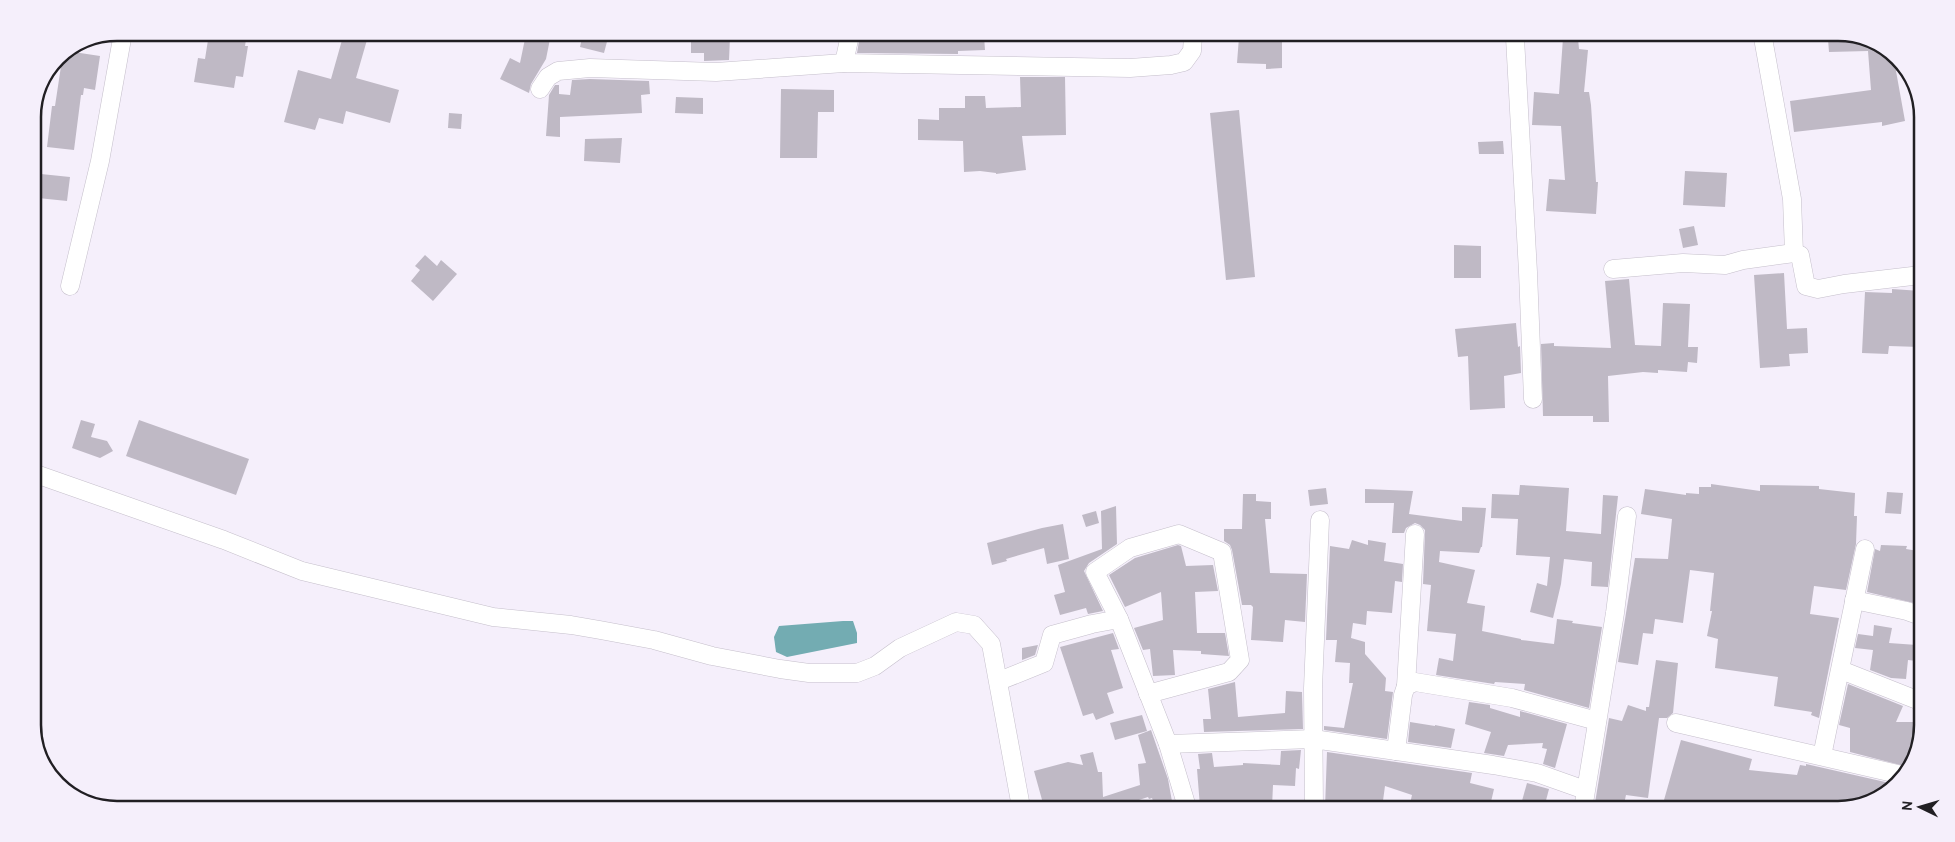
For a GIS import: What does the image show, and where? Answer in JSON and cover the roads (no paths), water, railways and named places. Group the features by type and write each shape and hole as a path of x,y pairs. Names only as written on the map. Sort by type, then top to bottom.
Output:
{"street":[{"path":"70,286 100,161 121,41"},
{"path":"844,63 849,41"},
{"path":"540,89 548,77 558,71 590,68 716,72 844,63 1138,68 1184,62 1192,51 1193,41"},
{"path":"1514,41 1528,272 1533,399"},
{"path":"1764,41 1792,199 1794,253"},
{"path":"1612,269 1684,263 1725,265 1743,260 1794,253 1800,255 1806,286 1818,289 1914,276"},
{"path":"41,476 224,540 302,571 493,617 600,630 663,642 712,656 780,669 809,673 857,673 875,666 900,648 956,622 974,625 991,644 1020,801"},
{"path":"1584,801 1615,613 1627,516"},
{"path":"1314,801 1312,688 1320,520"},
{"path":"1148,694 1229,672 1240,660 1222,552 1179,534 1130,548 1096,572 1119,619 1148,694 1168,744 1185,801"},
{"path":"1396,751 1403,695 1406,686 1415,534"},
{"path":"1822,756 1865,549"},
{"path":"1854,600 1914,614"},
{"path":"999,681 1044,663 1052,635 1119,619"},
{"path":"1841,670 1914,699"},
{"path":"1406,686 1415,682 1512,698 1597,722"},
{"path":"1676,723 1897,773"},
{"path":"1168,744 1313,739 1537,773 1585,790"}],"water":[{"path":"853,621 857,633 857,643 787,657 776,652 774,637 779,626"}]}
